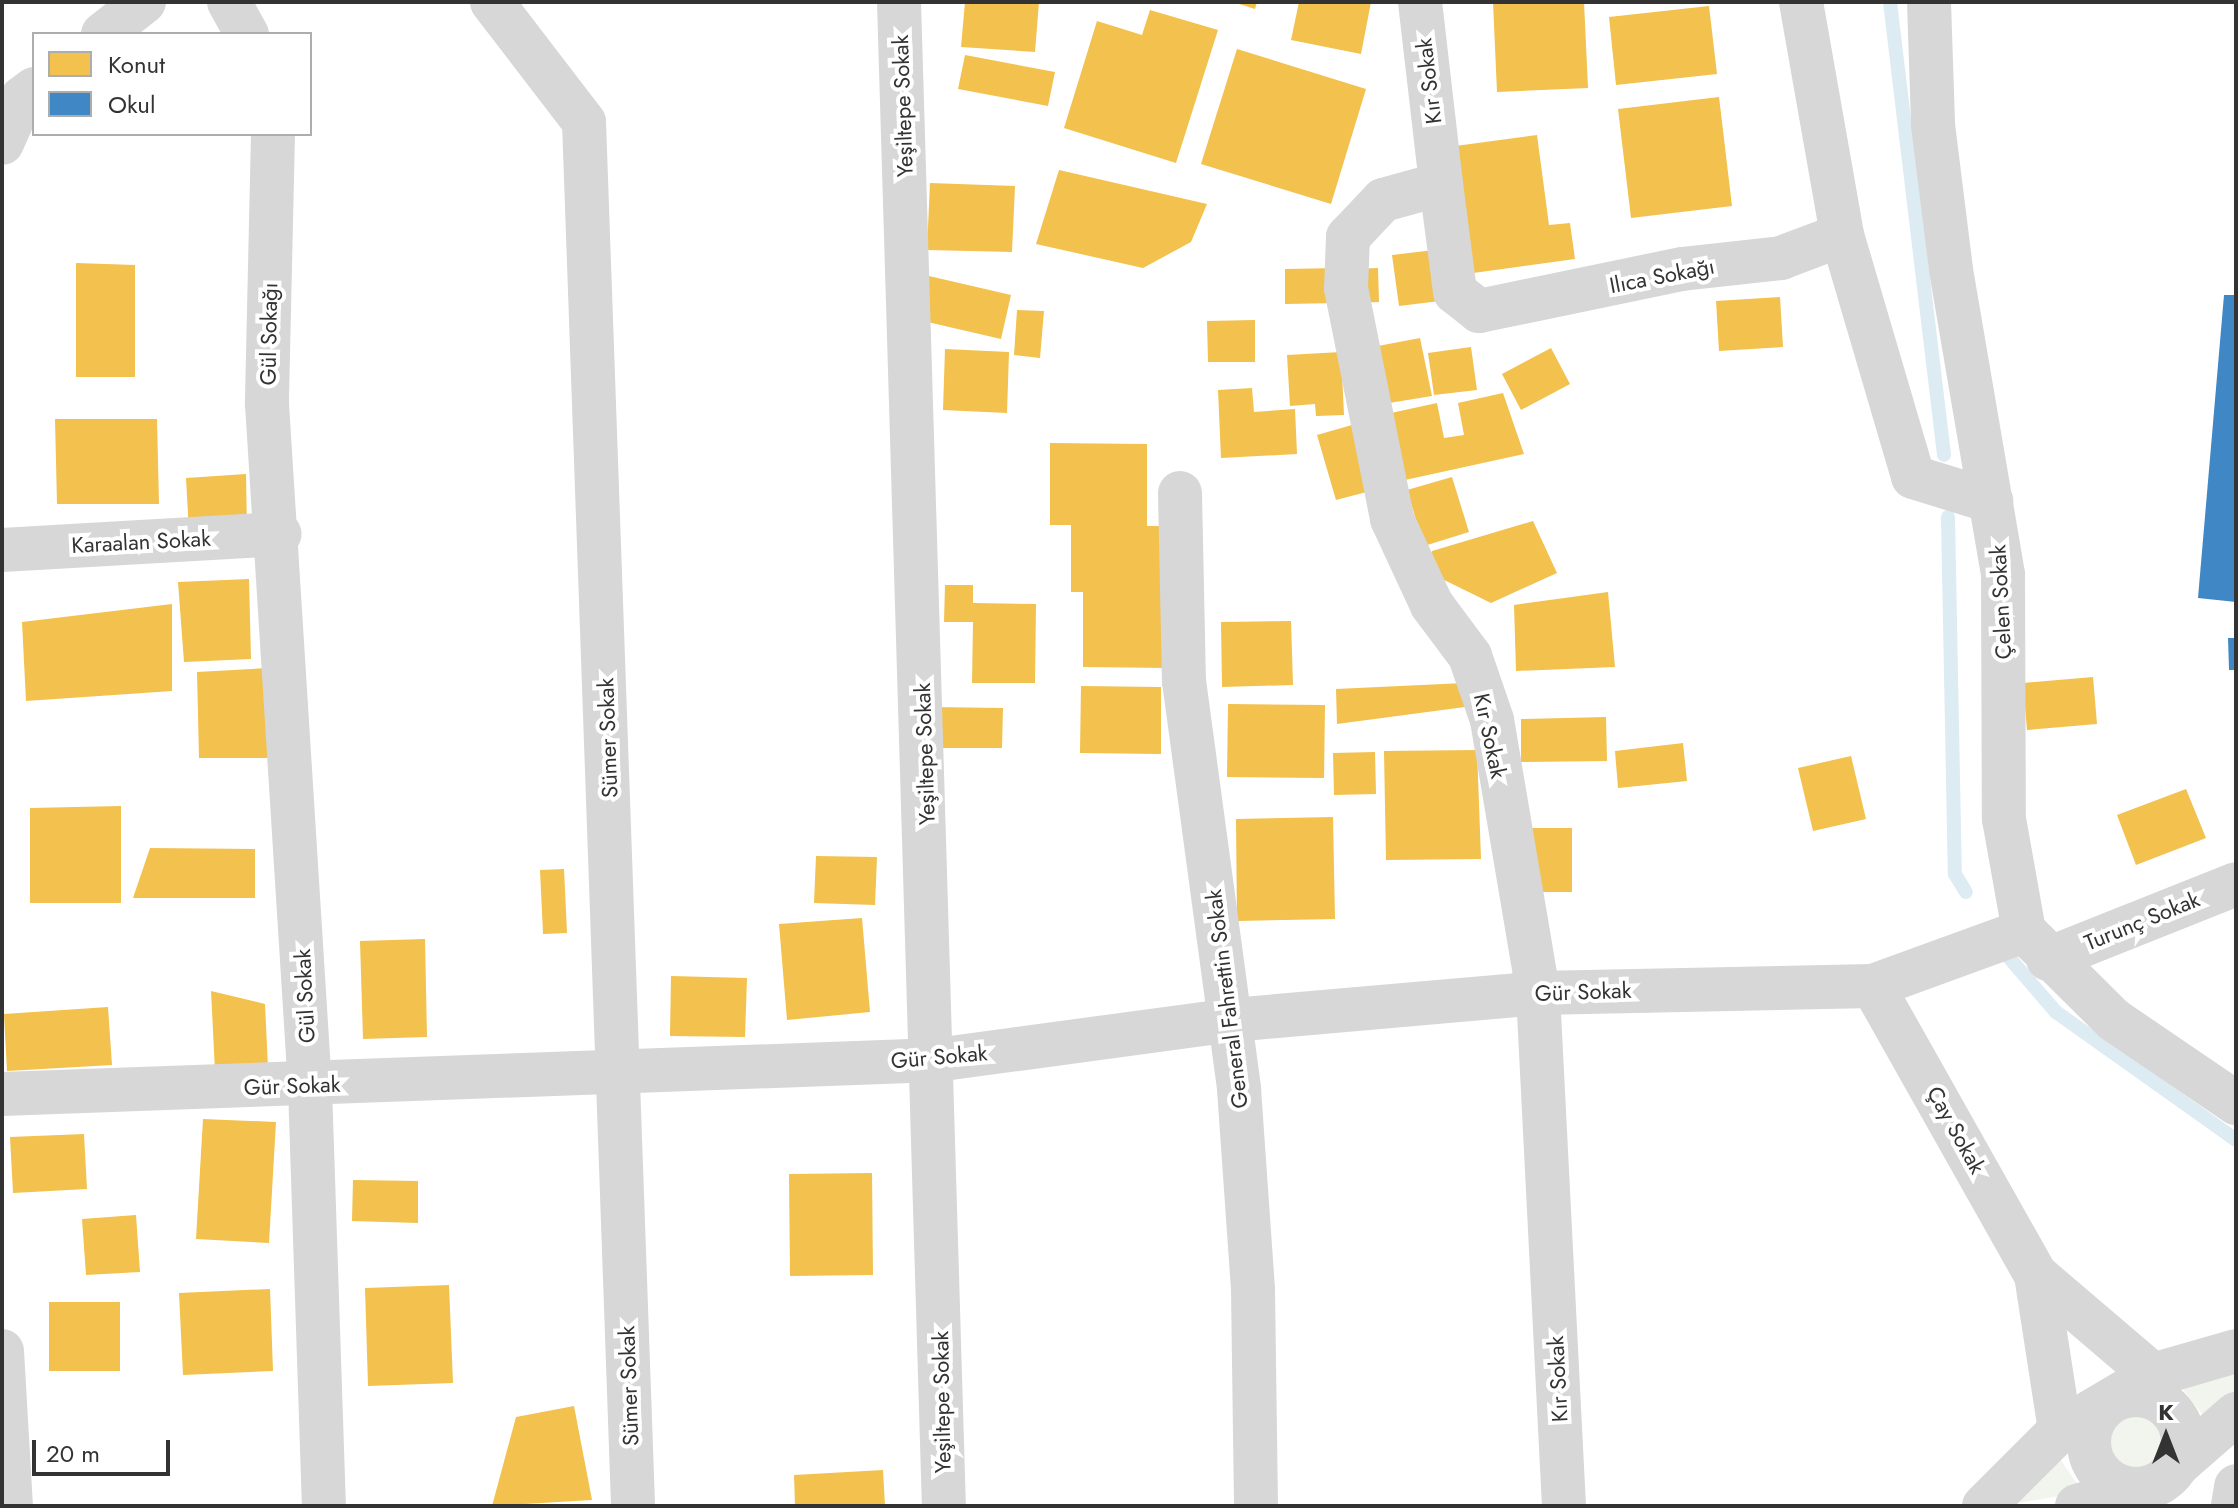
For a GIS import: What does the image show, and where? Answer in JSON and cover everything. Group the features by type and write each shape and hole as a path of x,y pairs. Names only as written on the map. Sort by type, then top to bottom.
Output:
{"street":[{"path":"106,32 144,2"},
{"path":"229,2 246,32"},
{"name":"Sümer Sokak","path":"492,2 584,122 621,1069 633,1506"},
{"name":"Yeşiltepe Sokak","path":"899,2 936,1060 944,1506"},
{"name":"Kır Sokak","path":"1420,2 1441,184 1383,200 1348,237 1348,304 1392,519 1432,605 1470,656 1492,720 1538,993 1564,1506"},
{"path":"1801,2 1842,235 1913,477 1991,501"},
{"name":"Çelen Sokak","path":"1929,2 1933,125 1951,270 2003,575 2004,819 2036,945"},
{"path":"2,143 22,98 32,90"},
{"name":"Gül Sokağı","path":"273,136 267,404 280,534"},
{"name":"Ilıca Sokağı","path":"1441,184 1455,292 1479,311 1682,269 1781,258 1842,235"},
{"name":"General Fahrettin Sokak","path":"1180,493 1184,681 1232,1020 1253,1290 1256,1506"},
{"name":"Karaalan Sokak","path":"2,550 280,534"},
{"name":"Gül Sokak","path":"280,534 310,1087 324,1506"},
{"name":"Turunç Sokak","path":"1873,986 2036,945 2236,884"},
{"path":"2036,945 2114,1020 2236,1103"},
{"name":"Gür Sokak","path":"2,1094 310,1087 621,1069 936,1060 1232,1020 1538,993 1873,986"},
{"name":"Çay Sokak","path":"1873,986 2036,1275 2153,1375"},
{"name":"Çay Sokak","path":"2036,1275 2060,1430"},
{"path":"2,1351 11,1506"},
{"path":"1984,1506 2060,1430 2153,1375 2236,1351"},
{"path":"2136,1489 2103,1476 2089,1451 2093,1422 2107,1403 2144,1396 2173,1412 2183,1442 2174,1468"},
{"path":"2077,1506 2136,1489 2174,1468 2236,1414"},
{"path":"2233,1506 2236,1486"}],"shaded area":[{"path":"2236,1367 2236,1399 2209,1423 2182,1388"},
{"path":"2128,1410 2140,1410 2156,1419 2163,1429 2163,1453 2156,1463 2140,1472 2128,1472 2108,1458 2103,1447 2103,1435 2117,1415"},
{"path":"2060,1459 2083,1492 2001,1506"}],"building: Konut":[{"path":"965,2 1039,2 1035,52 961,47"},
{"path":"1233,2 1257,2 1255,9"},
{"path":"1299,2 1371,2 1361,54 1291,40"},
{"path":"1493,2 1584,2 1588,88 1497,92"},
{"path":"1709,6 1717,74 1616,85 1609,17"},
{"path":"1150,10 1218,30 1176,163 1064,128 1097,21 1142,35"},
{"path":"1237,49 1366,89 1331,204 1201,164"},
{"path":"965,55 1055,72 1048,106 958,89"},
{"path":"1719,97 1732,206 1631,218 1618,109"},
{"path":"1537,135 1549,225 1570,223 1575,259 1466,274 1448,147"},
{"path":"1059,170 1207,204 1191,242 1143,268 1036,244"},
{"path":"930,183 1015,186 1012,252 927,250"},
{"path":"1434,250 1440,301 1399,306 1392,255"},
{"path":"76,263 135,265 135,377 76,377"},
{"path":"1338,268 1339,303 1285,304 1285,269"},
{"path":"1378,268 1379,302 1352,303 1351,269"},
{"path":"929,276 1011,295 1001,339 919,320"},
{"path":"1780,297 1783,347 1719,351 1716,301"},
{"path":"1017,310 1044,311 1040,358 1014,355"},
{"path":"1255,320 1255,362 1208,362 1207,321"},
{"path":"1420,338 1432,396 1389,403 1378,346"},
{"path":"1471,347 1477,390 1434,395 1428,353"},
{"path":"1551,348 1570,384 1521,410 1502,374"},
{"path":"945,349 1009,352 1007,413 943,410"},
{"path":"1341,352 1344,415 1316,416 1315,404 1290,406 1287,355"},
{"path":"1252,388 1254,412 1295,409 1297,454 1221,458 1218,390"},
{"path":"1503,393 1524,454 1405,480 1391,413 1437,403 1444,438 1464,435 1458,403"},
{"path":"55,419 157,419 159,504 57,504"},
{"path":"1359,423 1378,489 1336,500 1317,435"},
{"path":"1050,443 1147,444 1147,526 1171,526 1169,668 1083,667 1083,592 1071,592 1071,525 1050,525"},
{"path":"246,474 247,530 189,533 186,478"},
{"path":"1452,477 1469,532 1424,546 1407,490"},
{"path":"1533,521 1557,573 1491,603 1432,574 1432,551"},
{"path":"249,579 251,659 184,662 178,582"},
{"path":"945,585 973,585 973,603 1036,604 1035,683 972,683 973,622 944,622"},
{"path":"1608,592 1615,667 1516,671 1514,605"},
{"path":"172,604 172,691 26,701 22,622"},
{"path":"1291,621 1293,685 1222,687 1221,622"},
{"path":"267,668 270,758 199,758 197,672"},
{"path":"2093,677 2097,724 2027,730 2023,683"},
{"path":"1464,683 1465,707 1337,724 1336,689"},
{"path":"1081,686 1161,687 1161,754 1080,753"},
{"path":"1228,704 1325,705 1324,778 1227,777"},
{"path":"931,707 1003,708 1002,748 931,748"},
{"path":"1606,717 1607,761 1521,762 1521,719"},
{"path":"1683,743 1687,781 1618,788 1615,751"},
{"path":"1477,750 1481,859 1386,860 1384,751"},
{"path":"1375,752 1376,794 1334,795 1333,753"},
{"path":"1851,756 1866,819 1813,831 1798,768"},
{"path":"2186,789 2206,838 2136,865 2117,815"},
{"path":"121,806 121,903 30,903 30,808"},
{"path":"1333,817 1335,919 1237,921 1236,819"},
{"path":"1527,828 1572,828 1572,892 1527,892"},
{"path":"150,848 255,849 255,898 133,898"},
{"path":"816,856 877,857 875,905 814,903"},
{"path":"564,869 567,933 543,934 540,870"},
{"path":"862,918 870,1012 787,1020 779,924"},
{"path":"425,939 427,1037 363,1039 360,941"},
{"path":"671,976 747,978 745,1037 670,1036"},
{"path":"211,991 265,1004 268,1068 215,1071"},
{"path":"108,1007 112,1065 7,1071 4,1014"},
{"path":"203,1119 276,1122 269,1243 196,1239"},
{"path":"84,1134 87,1189 13,1193 10,1137"},
{"path":"872,1173 873,1275 790,1276 789,1174"},
{"path":"353,1180 418,1181 418,1223 352,1221"},
{"path":"136,1215 140,1272 86,1275 82,1219"},
{"path":"449,1285 453,1383 368,1386 365,1288"},
{"path":"270,1289 273,1371 183,1375 179,1293"},
{"path":"49,1302 120,1302 120,1371 49,1371"},
{"path":"574,1406 592,1500 492,1506 516,1417"},
{"path":"883,1470 885,1506 795,1506 794,1475"}],"building: Okul":[{"path":"2224,295 2236,295 2236,602 2198,598"},
{"path":"2228,638 2236,638 2236,670 2229,670"}],"waterway":[{"path":"1890,2 1944,455"},
{"path":"1948,517 1955,874 1966,892"},
{"path":"1999,946 2056,1012 2236,1140"}]}
